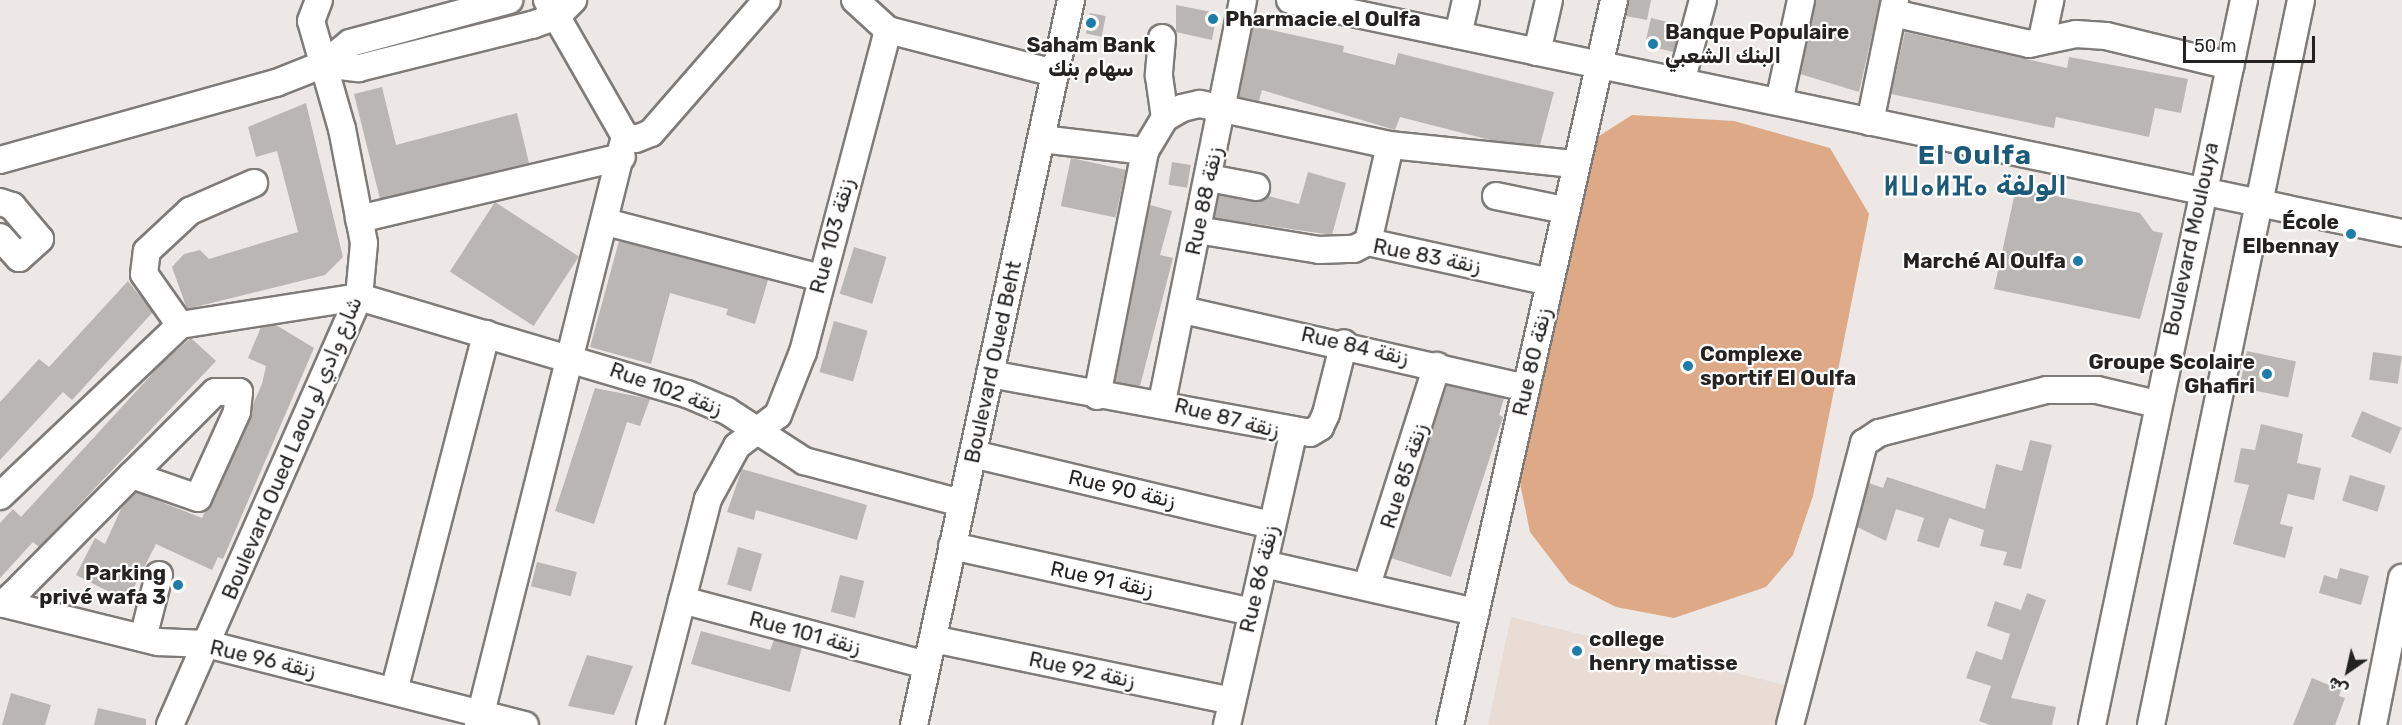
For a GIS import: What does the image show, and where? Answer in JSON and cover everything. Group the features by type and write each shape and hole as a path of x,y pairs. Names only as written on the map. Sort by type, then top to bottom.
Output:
{"street":[{"path":"0,160 265,87 324,64 350,43 509,0"},
{"path":"359,219 644,139 767,0"},
{"path":"855,0 888,30 1054,73"},
{"name":"Boulevard Oued Beht","path":"914,725 1071,0"},
{"name":"Rue 88 زنقة","path":"1162,402 1224,110 1243,0"},
{"path":"1290,0 2402,233"},
{"path":"1458,35 1466,0"},
{"path":"1537,52 1549,0"},
{"name":"Rue 80 زنقة","path":"1450,725 1550,282 1564,210 1614,0"},
{"path":"1681,82 1703,0"},
{"path":"1779,102 1801,0"},
{"path":"2042,39 2050,0"},
{"name":"Boulevard Moulouya","path":"2092,725 2200,191 2244,0"},
{"path":"2151,725 2256,203 2301,0"},
{"path":"324,64 359,68 559,5 623,146 573,356 479,720"},
{"path":"1870,122 1894,7 2029,44 2042,39 2106,36 2230,66"},
{"name":"Boulevard Oued Laou شارع وادي لو","path":"170,725 359,297 364,270 359,219 324,64 315,11"},
{"name":"Rue 103 زنقة","path":"650,725 682,600 722,466 737,446 758,432 785,401 888,30"},
{"path":"1162,38 1159,76 1165,118"},
{"path":"1097,396 1145,152 1165,118 1191,105 1390,145 1575,164"},
{"path":"1041,139 1145,152"},
{"path":"1368,242 1390,145"},
{"path":"1209,178 1256,187"},
{"path":"180,325 144,274 147,251 190,211 254,183"},
{"path":"1496,196 1564,210"},
{"path":"0,202 12,206 40,238 19,258 0,237"},
{"path":"606,222 820,279"},
{"name":"Rue 83 زنقة","path":"1197,230 1318,250 1354,249 1368,242 1550,282"},
{"path":"0,496 180,325 359,297"},
{"name":"Rue 102 زنقة","path":"359,297 486,334 573,356 687,394 813,465 962,503"},
{"name":"Rue 84 زنقة","path":"1183,310 1344,343 1526,388"},
{"path":"394,691 486,334"},
{"path":"1293,434 1320,427 1344,343"},
{"name":"Rue 85 زنقة","path":"1367,585 1437,366"},
{"name":"Rue 87 زنقة","path":"990,374 1128,404 1162,402 1293,434"},
{"path":"1790,725 1864,443 1879,433 2047,390 2097,390 2157,404"},
{"path":"1,603 215,392 239,392 237,412 198,498 132,476"},
{"name":"Rue 86 زنقة","path":"1230,713 1293,434"},
{"name":"Rue 90 زنقة","path":"973,454 1272,525"},
{"name":"Rue 91 زنقة","path":"952,546 1251,612"},
{"path":"1264,564 1367,585 1476,612"},
{"path":"142,638 159,575"},
{"path":"2373,725 2402,580"},
{"name":"Rue 101 زنقة","path":"682,600 927,665"},
{"name":"Rue 96 زنقة","path":"1,603 142,638 207,644 394,691 479,720 525,725"},
{"name":"Rue 92 زنقة","path":"933,639 1230,713"}],"shaded area":[{"name":"Complexe sportif El Oulfa","path":"1632,115 1734,121 1830,148 1869,214 1813,496 1793,555 1766,587 1674,618 1616,607 1569,583 1530,532 1519,478 1576,164 1596,138"},
{"name":"college henry matisse","path":"1511,617 1789,686 1778,725 1488,725"}],"building":[{"path":"1629,0 1651,0 1647,20 1626,16"},
{"path":"1816,0 1880,0 1859,92 1800,74"},
{"path":"1176,5 1217,13 1212,40 1176,32"},
{"path":"1090,13 1106,16 1102,37 1086,34"},
{"path":"1651,18 1681,25 1675,52 1645,45"},
{"path":"1253,26 1344,46 1343,52 1395,65 1398,53 1554,92 1540,145 1494,141 1400,117 1395,130 1262,90 1259,101 1239,97"},
{"path":"1905,32 2067,68 2069,57 2188,79 2181,113 2155,108 2149,137 2056,117 2054,128 1891,94"},
{"path":"382,87 396,145 517,113 529,163 380,199 354,94"},
{"path":"306,103 343,257 325,275 187,309 172,267 184,254 200,250 209,259 298,232 277,151 256,157 248,127"},
{"path":"1071,158 1126,170 1116,218 1061,206"},
{"path":"1172,162 1191,165 1187,188 1168,185"},
{"path":"1308,172 1346,183 1332,235 1214,218 1219,195 1254,202 1268,196 1299,204"},
{"name":"Marché Al Oulfa","path":"2016,188 2140,213 2153,231 2163,233 2140,319 1994,289"},
{"path":"495,202 579,256 534,326 450,272"},
{"path":"1150,205 1172,211 1160,255 1173,258 1140,386 1115,382"},
{"path":"619,241 768,280 755,324 726,315 728,309 670,293 651,364 590,347"},
{"path":"854,247 887,257 872,304 840,294"},
{"path":"128,281 153,312 72,400 63,392 0,460 0,402 39,359 49,367"},
{"path":"834,321 868,331 853,382 819,372"},
{"path":"276,325 314,348 223,559 218,557 212,570 156,544 127,601 76,575 95,538 105,544 122,507 136,492 202,518 262,384 266,366 248,358 261,327"},
{"path":"191,338 216,361 39,547 33,542 0,578 0,523 13,509 21,517 163,362"},
{"name":"Groupe Scolaire Ghafiri","path":"2247,351 2296,361 2288,398 2239,387"},
{"path":"2373,352 2402,356 2398,384 2369,380"},
{"path":"1447,385 1504,398 1499,415 1503,417 1451,577 1391,558"},
{"path":"595,388 650,399 640,426 627,422 594,524 555,511"},
{"path":"2362,411 2402,428 2391,454 2351,437"},
{"path":"2261,424 2303,434 2297,463 2321,468 2314,500 2288,494 2280,524 2293,527 2285,558 2233,544 2249,485 2234,482 2241,448 2255,450"},
{"path":"2030,440 2052,445 2021,569 2003,565 2007,552 1980,546 1984,530 1949,518 1939,548 1917,541 1924,518 1896,509 1886,541 1857,527 1869,483 1883,488 1887,477 1985,509 1996,464 2022,471"},
{"path":"742,469 867,505 857,540 756,510 754,520 727,512"},
{"path":"2350,475 2385,486 2377,512 2342,501"},
{"path":"738,547 762,554 751,591 727,584"},
{"path":"537,562 577,572 571,596 531,586"},
{"path":"2340,568 2369,576 2361,605 2319,593 2324,575 2337,579"},
{"path":"840,575 864,581 855,618 831,612"},
{"path":"2027,593 2046,600 2011,698 2056,707 2052,725 1990,725 1979,721 1991,686 1966,678 1976,651 2002,660 2010,634 1987,626 1995,601 2021,610"},
{"path":"701,631 770,650 774,640 802,647 790,692 691,664"},
{"path":"587,655 633,666 614,715 568,706"},
{"path":"2312,678 2341,690 2339,696 2345,698 2335,725 2293,725"},
{"path":"11,693 51,705 45,725 2,725"},
{"path":"98,708 146,719 146,725 94,725"}],"place":[{"name":"Pharmacie el Oulfa","path":"1213,19"},
{"name":"Saham Bank سهام بنك","path":"1091,23"},
{"name":"Banque Populaire البنك الشعبي","path":"1653,44"},
{"name":"École Elbennay","path":"2351,234"},
{"name":"Marché Al Oulfa","path":"2078,261"},
{"name":"Complexe sportif El Oulfa","path":"1688,366"},
{"name":"Groupe Scolaire Ghafiri","path":"2267,374"},
{"name":"Parking privé wafa 3","path":"178,585"},
{"name":"college henry matisse","path":"1577,651"}],"district":[{"name":"El Oulfa ⵍⵡⴰⵍⴼⴰ الولفة","path":"1975,170"}]}
